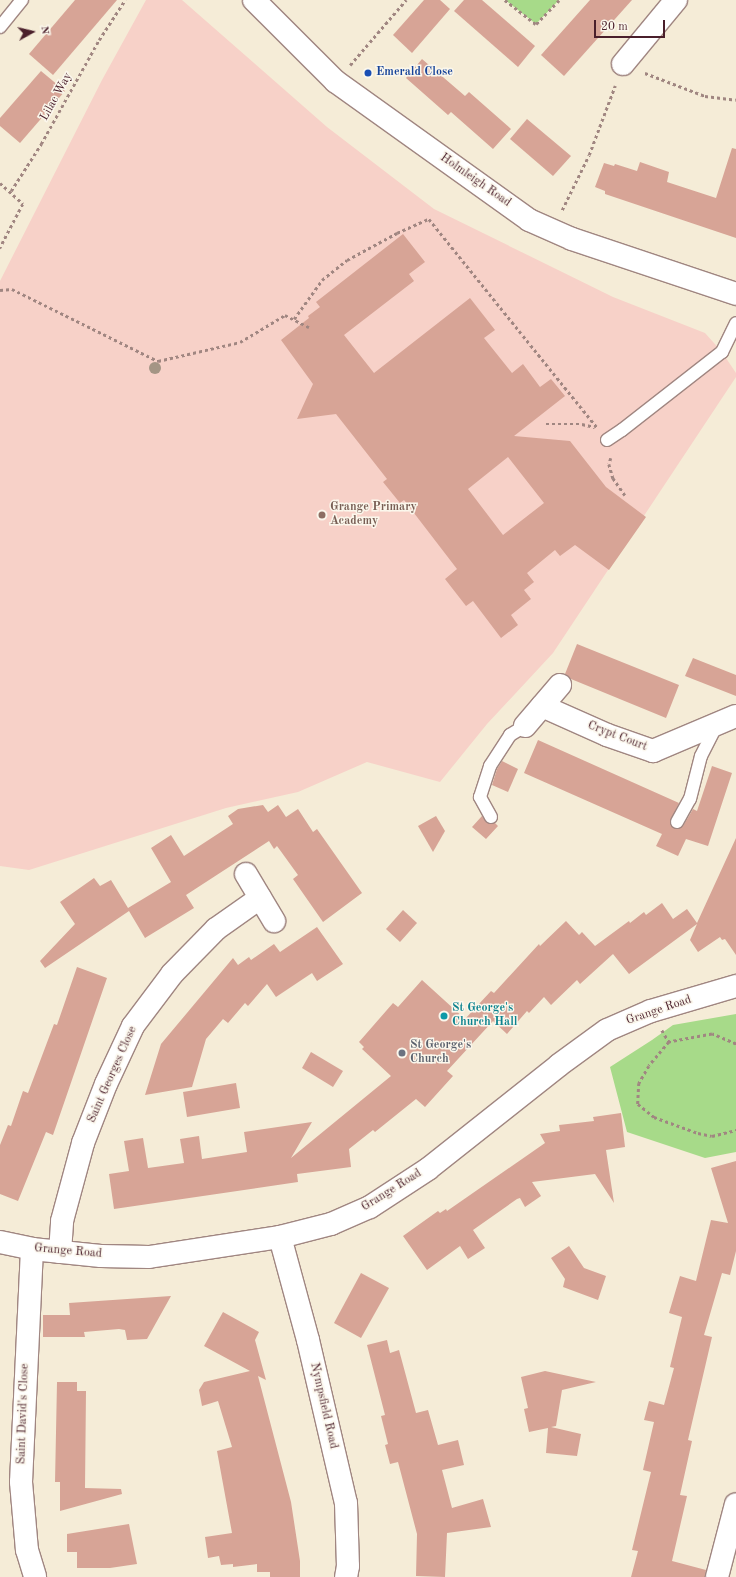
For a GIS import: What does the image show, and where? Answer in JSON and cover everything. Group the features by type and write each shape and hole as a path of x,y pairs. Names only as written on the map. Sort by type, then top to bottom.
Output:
{"street":[{"name":"Holmleigh Road","path":"254,0 335,81 529,220 572,239 736,294"},
{"path":"624,64 676,0"},
{"path":"525,726 560,685"},
{"name":"Crypt Court","path":"542,706 606,735 652,750 716,726 736,716"},
{"path":"246,874 274,921"},
{"name":"Saint Georges Close","path":"60,1252 62,1221 83,1143 106,1084 133,1026 172,974 183,962 216,929 260,898"},
{"name":"Grange Road","path":"0,1242 32,1249 60,1252 101,1256 150,1257 280,1237 331,1224 370,1207 428,1169 559,1065 607,1030 651,1011 736,986"},
{"name":"Nympsfield Road","path":"280,1237 308,1340 346,1503 348,1566 346,1577"},
{"name":"Saint David's Close","path":"32,1249 22,1482 27,1550 35,1577"},
{"path":"717,1577 736,1504"}],"lane":[{"path":"0,27 22,0"},
{"path":"607,440 722,352 736,323"},
{"path":"491,817 480,797 490,766 510,735 525,726"},
{"path":"677,822 690,799 701,756 716,726"}],"path":[{"name":"Lilac Way","path":"11,191 41,144 99,40 125,0"},
{"path":"335,81 406,0"},
{"path":"505,0 536,24 559,0"},
{"path":"551,230 589,155 624,64 706,96 736,100"},
{"path":"0,183 11,191 23,204 0,248"},
{"path":"294,319 322,280 347,260 397,233 429,219 614,448 609,464 613,478 625,495"},
{"path":"0,290 12,289 158,361 240,342 285,315 309,327"},
{"path":"546,424 582,424 596,427"},
{"path":"736,1044 712,1034 669,1042 638,1082 638,1104 654,1117 698,1133 712,1136 736,1130"}],"shaded area":[{"name":"Grange Primary Academy","path":"146,0 182,0 327,127 434,209 613,297 705,333 722,352 736,373 736,377 553,653 487,724 440,782 367,762 298,792 226,808 29,870 0,866 0,281 102,80"}],"green space":[{"path":"505,0 559,0 536,24"},
{"path":"736,1014 736,1152 705,1158 627,1132 610,1067 673,1025"}],"building":[{"path":"75,0 117,0 53,75 29,54"},
{"path":"424,0 440,0 450,9 412,53 393,35"},
{"path":"464,0 482,0 535,46 518,67 454,11"},
{"path":"590,0 632,0 564,76 541,55"},
{"path":"422,59 465,96 469,92 511,129 493,149 451,112 448,115 406,78"},
{"path":"41,71 65,91 20,143 0,126 0,118"},
{"path":"527,119 571,156 553,176 510,139"},
{"path":"732,148 736,149 736,238 605,194 605,191 595,187 604,163 614,166 615,164 637,171 640,162 669,172 667,182 716,198"},
{"path":"403,234 425,262 409,274 414,281 344,335 374,373 470,298 495,330 484,338 512,373 523,364 540,387 551,379 565,396 514,436 570,441 606,487 646,517 609,570 575,545 560,556 555,550 527,573 534,582 524,590 531,599 511,615 518,625 501,638 473,601 466,606 445,579 457,569 404,500 400,503 383,482 387,479 336,414 297,419 313,384 281,340 309,318 308,316 320,307 316,302","holes":["508,457 544,503 503,535 468,489"]},
{"path":"577,644 679,685 666,718 571,679 565,674"},
{"path":"693,658 736,675 736,696 685,676"},
{"path":"538,740 679,803 670,822 671,826 677,829 683,826 693,809 697,811 712,766 732,773 708,846 686,839 678,856 656,846 662,834 524,773"},
{"path":"502,761 518,769 508,792 492,785 497,769"},
{"path":"263,805 268,812 278,805 286,817 298,809 313,832 317,829 362,893 323,922 293,879 298,875 277,846 274,849 269,841 186,895 194,908 145,938 129,911 45,968 40,961 75,924 60,902 94,878 100,886 111,880 128,908 171,882 151,848 171,835 184,856 233,824 228,816 238,809"},
{"path":"436,816 445,831 433,852 418,826"},
{"path":"482,816 487,823 495,823 498,826 486,839 472,827"},
{"path":"736,838 736,955 725,939 722,940 720,937 698,952 690,940 697,924 629,974 613,954 580,984 577,980 551,1005 544,997 529,1013 527,1011 507,1034 493,1021 447,1071 453,1076 425,1107 416,1099 375,1132 373,1130 349,1149 351,1167 297,1174 298,1182 114,1209 109,1174 129,1171 124,1141 143,1138 148,1168 184,1163 180,1139 199,1136 202,1159 247,1152 244,1132 312,1122 291,1158 391,1076 362,1049 364,1047 359,1042 393,1003 398,1007 422,980 465,1019 491,991 494,993 539,944 540,946 566,921 579,935 582,932 595,946 629,921 630,923 644,912 646,915 662,903 673,919 687,909 697,923"},
{"path":"403,910 417,923 400,942 386,929"},
{"path":"317,927 343,964 317,981 312,973 276,997 267,984 248,1006 245,1003 228,1023 223,1019 206,1039 192,1087 145,1095 161,1044 233,958 238,965 249,957 251,960 274,944 280,952"},
{"path":"77,967 107,978 53,1135 46,1132 18,1201 0,1194 0,1145 8,1125 11,1126 23,1091 28,1093 54,1024 57,1025"},
{"path":"311,1052 343,1071 333,1087 302,1068"},
{"path":"236,1083 240,1108 187,1117 183,1092"},
{"path":"621,1113 625,1147 606,1150 614,1203 595,1174 532,1182 541,1196 525,1207 520,1198 517,1199 473,1230 485,1248 468,1259 460,1246 427,1270 403,1236 438,1211 440,1213 446,1209 447,1211 545,1143 540,1134 560,1131 559,1125 594,1121 593,1117"},
{"path":"736,1161 736,1251 730,1275 722,1273 704,1335 712,1337 688,1440 692,1441 680,1495 687,1496 672,1561 706,1570 705,1577 631,1577 638,1551 632,1550 651,1472 643,1470 654,1422 644,1420 649,1401 664,1405 674,1368 670,1367 682,1317 669,1313 680,1276 696,1281 711,1220 728,1223 711,1168"},
{"path":"569,1246 584,1268 606,1276 598,1300 563,1287 565,1279 551,1258"},
{"path":"361,1273 389,1288 361,1338 334,1323"},
{"path":"171,1296 147,1339 127,1340 125,1330 119,1329 84,1332 85,1337 43,1337 43,1315 70,1315 69,1303"},
{"path":"223,1312 259,1332 255,1340 266,1380 258,1376 291,1502 300,1561 300,1577 270,1577 270,1572 257,1572 257,1564 233,1567 233,1564 221,1565 219,1556 208,1558 205,1537 232,1533 217,1451 232,1447 218,1401 202,1406 199,1390 204,1382 250,1371 204,1346"},
{"path":"387,1340 390,1353 399,1350 416,1413 428,1410 438,1445 458,1440 464,1465 442,1470 452,1508 483,1499 491,1527 447,1533 445,1577 416,1576 417,1534 398,1462 390,1464 385,1445 388,1444 381,1416 385,1415 367,1345"},
{"path":"545,1371 596,1382 562,1390 556,1426 551,1427 581,1434 577,1456 546,1453 548,1428 529,1432 524,1409 528,1408 521,1377"},
{"path":"57,1382 77,1382 77,1391 86,1391 85,1488 121,1489 122,1494 60,1511 60,1482 55,1482"},
{"path":"129,1524 137,1564 110,1568 77,1568 77,1552 67,1552 67,1534"}],"place":[{"name":"Emerald Close","path":"368,73"},
{"name":"Grange Primary Academy","path":"322,515"},
{"name":"St George's Church Hall","path":"444,1016"},
{"name":"St George's Church","path":"402,1053"}]}
